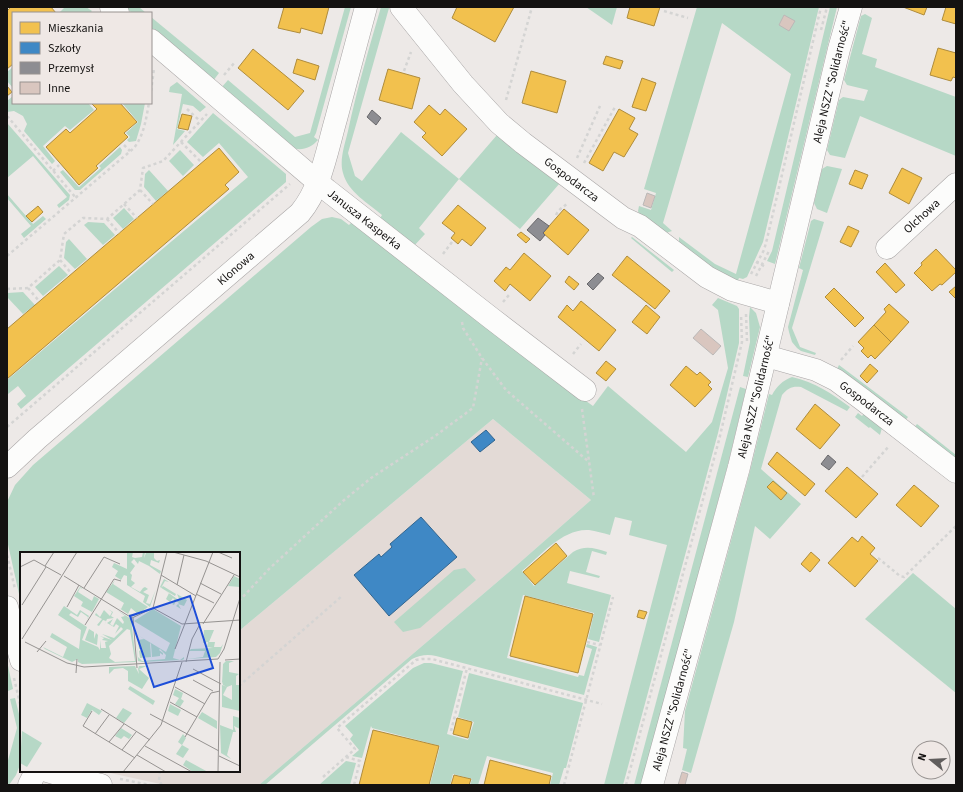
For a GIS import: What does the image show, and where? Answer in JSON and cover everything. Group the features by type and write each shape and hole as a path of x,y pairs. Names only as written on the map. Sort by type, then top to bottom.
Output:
{"street":[{"name":"Klonowa","path":"7,467 49,429 300,213 306,206 326,157 366,7"},
{"name":"Gospodarcza","path":"401,7 463,84 499,123 623,218 640,226 702,273 721,285 745,294 778,303"},
{"name":"Aleja NSZZ \"Solidarność\"","path":"652,785 739,467 839,49 851,7"},
{"name":"Janusza Kasperka","path":"152,41 376,229 582,388"},
{"name":"Olchowa","path":"887,248 956,184"},
{"name":"Gospodarcza","path":"766,356 810,368 825,374 848,389 903,430 956,472"},
{"path":"11,600 20,654"},
{"path":"29,785 36,772"},
{"path":"57,774 101,785"}],"path":[{"path":"499,123 532,7"},
{"path":"747,342 744,282 748,282 754,267 764,250 822,7"},
{"path":"820,38 827,7"},
{"path":"664,11 688,18"},
{"path":"152,82 154,64"},
{"path":"7,256 130,152 141,140 146,123 149,104"},
{"path":"571,179 600,106"},
{"path":"571,179 615,107"},
{"path":"187,109 200,121"},
{"path":"7,289 28,288 60,260 64,234 83,218 107,218 140,190 143,168 163,161 209,112"},
{"path":"7,118 8,117 76,198"},
{"path":"181,142 200,161"},
{"path":"124,145 130,152"},
{"path":"53,171 59,165"},
{"path":"7,428 290,185 290,179"},
{"path":"140,190 153,204"},
{"path":"124,204 136,218"},
{"path":"107,218 119,233"},
{"path":"626,785 719,440 742,342 742,304 738,303 755,278 770,248"},
{"path":"60,260 71,273"},
{"path":"28,288 39,301"},
{"path":"461,320 463,328 482,358 506,390 589,462"},
{"path":"838,363 853,346"},
{"path":"240,600 275,563 343,501 371,478 435,436 473,408 482,358"},
{"path":"582,388 594,498"},
{"path":"862,478 903,430"},
{"path":"878,558 900,576 904,577 956,526"},
{"path":"7,554 11,600"},
{"path":"240,685 342,596"},
{"path":"564,785 613,596"},
{"path":"587,642 600,645"},
{"path":"323,778 355,749 337,728 416,660 427,659 467,668 602,704"},
{"path":"451,731 467,668"},
{"path":"346,757 360,761 354,785"},
{"path":"160,772 159,781 162,785"}],"shaded area":[{"path":"493,419 591,500 509,572 259,785 165,785 106,772 240,772 240,630"}],"green space":[{"path":"65,7 86,7 92,11 91,12 60,12"},
{"path":"125,7 139,7 145,12 131,12"},
{"path":"345,7 351,7 314,137 318,140 306,148 292,148 221,88 228,80 295,137 310,133"},
{"path":"381,7 389,8 348,153 355,176 362,181 401,132 459,179 419,228 425,234 413,247 379,220 382,215 349,186 342,168 343,152 355,100"},
{"path":"586,7 617,7 612,25"},
{"path":"697,7 819,7 763,242 747,277 743,279 739,278 737,283 725,278 679,243 679,237 715,264 736,274 791,74 722,23 663,223 672,231 666,233 640,216 638,211 639,206 651,210 656,193 644,189"},
{"path":"830,7 837,7 775,264 767,261 772,251"},
{"path":"865,14 872,18 862,54 877,59 875,67 956,97 956,156 860,116 845,158 830,155 827,150 839,100 843,97 864,101 868,90 847,85 844,80 861,16"},
{"path":"152,18 219,73 213,81 152,30"},
{"path":"12,68 12,87 7,81 7,72"},
{"path":"177,82 206,107 200,112 193,106 183,104 177,129 185,131 173,145 182,94 169,92 170,87"},
{"path":"12,97 12,104 89,104 94,110 70,130 65,126 43,146 55,161 52,164 24,131 27,124 23,116 14,111 7,112 7,101"},
{"path":"123,104 145,104 136,141 129,142 127,140 130,137 126,133 138,122"},
{"path":"213,113 286,174 286,182 21,409 17,404 26,396 18,386 8,394 7,380 248,177 219,143 203,157 187,142"},
{"path":"7,123 70,195 69,200 59,208 57,205 67,197 33,156 7,178"},
{"path":"497,135 560,183 520,229 459,179"},
{"path":"120,147 122,150 121,154 80,190 75,190 60,172 63,170 79,187 101,168 99,166"},
{"path":"180,150 194,165 183,176 169,161"},
{"path":"827,166 842,169 827,213 817,209 814,203 822,169"},
{"path":"149,170 168,191 156,201 144,187 145,174"},
{"path":"7,194 33,224 43,216 46,219 24,238 21,234 31,226 7,198"},
{"path":"124,208 134,219 123,229 113,218"},
{"path":"332,217 341,219 349,225 353,221 561,383 593,406 608,386 686,452 712,422 728,368 718,310 712,305 718,298 737,306 739,309 739,343 718,433 623,785 604,785 667,545 629,535 632,521 615,517 610,535 589,530 570,533 552,544 522,571 534,586 577,550 582,548 590,548 607,552 606,555 592,551 586,572 600,576 599,578 570,571 567,583 611,595 599,642 588,639 594,613 523,595 507,658 578,677 579,675 584,676 592,649 586,647 587,644 597,647 584,695 436,656 427,655 418,657 412,659 265,785 259,785 509,572 591,500 493,419 240,630 240,552 20,552 20,598 7,540 7,502 15,485 33,465 322,219"},
{"path":"814,219 824,222 792,328 800,347 816,353 815,355 801,351 797,348 792,342 788,327 803,270 799,268 811,221"},
{"path":"88,222 104,223 115,235 103,245 84,225"},
{"path":"632,237 674,270 672,272 631,238"},
{"path":"69,239 87,259 75,269 64,258 66,242"},
{"path":"59,266 68,275 43,296 35,287"},
{"path":"23,292 35,305 23,314 7,297 7,293"},
{"path":"750,307 756,313 760,327 748,377 743,376 750,342"},
{"path":"839,365 908,417 904,422 836,371"},
{"path":"792,377 816,385 850,407 847,411 801,387 790,388 782,395 761,469 801,504 770,539 755,526 734,622 691,773 682,770 687,749 683,748 685,711 751,467 769,394 772,395 780,384"},
{"path":"740,387 746,389 727,468 641,785 634,785"},
{"path":"866,411 883,424 880,435 855,417 858,413 862,416"},
{"path":"917,424 956,455 956,462 913,429"},
{"path":"465,568 476,580 420,628 403,632 394,622 454,570"},
{"path":"913,573 956,609 956,693 865,619"},
{"path":"7,661 13,689 8,691 7,687"},
{"path":"424,663 431,663 463,671 447,734 468,740 474,722 458,717 469,673 583,703 566,768 564,768 559,785 550,785 553,773 487,756 478,785 470,785 472,779 453,774 450,785 430,785 440,746 372,728 371,726 362,758 352,756 359,750 350,739 353,735 345,726 413,668"},
{"path":"15,698 20,718 20,765 16,775 9,785 7,785 7,764 17,728 10,699"},
{"path":"346,761 356,763 350,785 319,785"}],"building: Mieszkania":[{"path":"11,7 51,7 55,12 12,12 12,65 7,69 7,11"},
{"path":"284,7 329,7 322,34 301,28 300,33 278,28"},
{"path":"457,7 514,7 495,42 452,18"},
{"path":"630,7 660,7 654,26 627,18"},
{"path":"903,7 927,7 924,15"},
{"path":"946,7 956,7 956,24 942,20"},
{"path":"938,48 956,53 956,78 953,77 951,81 930,75"},
{"path":"253,49 304,91 288,110 238,68"},
{"path":"606,56 623,61 620,69 603,64"},
{"path":"297,59 319,66 315,80 293,73"},
{"path":"388,69 420,78 412,109 379,100"},
{"path":"531,71 566,81 557,113 522,103"},
{"path":"642,78 656,83 646,111 632,107"},
{"path":"7,86 12,92 7,96"},
{"path":"92,104 121,104 137,122 124,133 128,137 96,166 98,168 79,185 46,147 66,129 70,133 97,109"},
{"path":"429,105 440,115 445,109 467,129 442,156 422,137 426,133 414,122"},
{"path":"619,109 635,118 629,129 638,134 624,157 614,152 603,171 589,163"},
{"path":"182,114 192,116 188,130 178,128"},
{"path":"219,148 239,172 225,185 229,189 7,379 7,329"},
{"path":"902,168 922,178 909,204 889,193"},
{"path":"855,170 868,175 862,189 849,184"},
{"path":"458,205 486,228 471,246 462,239 458,244 451,238 455,233 442,223"},
{"path":"38,206 43,212 32,222 26,216"},
{"path":"564,209 589,230 568,255 543,233"},
{"path":"848,226 859,231 851,247 840,242"},
{"path":"521,232 530,239 526,243 517,235"},
{"path":"936,249 956,270 956,272 942,285 940,284 932,291 914,273 922,265 921,263"},
{"path":"524,253 551,276 530,301 510,284 505,291 494,281 506,267 510,270"},
{"path":"627,256 670,291 655,309 612,275"},
{"path":"885,263 905,285 896,293 876,272"},
{"path":"569,276 579,284 574,290 565,282"},
{"path":"956,286 956,299 949,292"},
{"path":"834,288 864,318 855,327 825,297"},
{"path":"581,301 616,330 599,351 558,317 567,305 573,311"},
{"path":"889,304 909,322 891,342 874,325 886,312 884,309"},
{"path":"646,305 660,317 647,334 632,322"},
{"path":"874,325 891,342 875,359 871,355 868,358 861,351 864,348 858,342"},
{"path":"606,361 616,369 606,381 596,373"},
{"path":"870,364 878,371 867,383 860,376"},
{"path":"686,366 697,375 700,372 711,382 708,385 712,389 695,407 670,385"},
{"path":"815,404 840,425 820,449 796,429"},
{"path":"777,452 815,484 805,496 768,464"},
{"path":"847,467 878,494 856,518 825,491"},
{"path":"773,481 787,493 781,500 767,487"},
{"path":"914,485 939,506 921,527 896,505"},
{"path":"862,536 875,548 870,554 878,561 855,587 828,563 852,537 858,542"},
{"path":"556,543 567,556 535,585 523,572"},
{"path":"811,552 820,560 810,572 801,564"},
{"path":"525,596 593,614 578,673 510,656"},
{"path":"639,610 647,612 644,619 637,617"},
{"path":"457,718 472,722 468,738 453,734"},
{"path":"373,730 439,746 429,785 359,785"},
{"path":"490,760 551,776 549,785 484,785"},
{"path":"454,775 471,779 469,785 451,785"}],"building: Szkoły":[{"path":"486,430 495,440 480,452 471,442"},
{"path":"421,517 457,557 389,616 354,575 379,554 381,557 392,547 390,544"}],"building: Przemysł":[{"path":"372,110 381,118 376,125 367,117"},
{"path":"538,218 549,226 543,233 545,235 540,241 527,230"},
{"path":"598,273 604,278 593,290 587,284"},
{"path":"828,455 836,462 829,470 821,464"}],"building: Inne":[{"path":"784,15 795,21 789,31 779,25"},
{"path":"647,193 655,196 651,208 643,205"},
{"path":"701,329 721,346 713,355 693,338"},
{"path":"682,772 688,774 685,785 678,785"}]}
